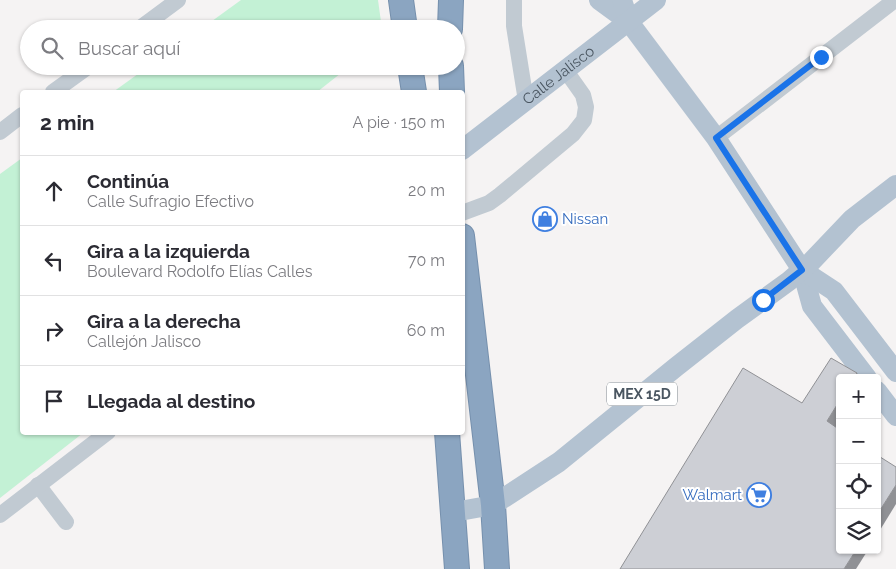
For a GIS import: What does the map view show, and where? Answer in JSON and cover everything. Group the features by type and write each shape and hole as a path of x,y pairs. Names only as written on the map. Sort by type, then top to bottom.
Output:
{"highway":[{"path":"401,0 404,20"},
{"path":"450,20 451,0"},
{"path":"411,75 414,90"},
{"path":"451,75 452,90"},
{"path":"465,262 493,505 497,569"},
{"path":"447,435 457,569"}],"main road":[{"path":"599,0 629,22 716,138 802,270 812,306 864,374"},
{"path":"622,0 629,22"},
{"name":"Calle Jalisco","path":"465,148 656,0"},
{"name":"MEX 15D","path":"493,505 559,462 676,367 802,270 852,219 896,185"},
{"path":"802,270 834,291 896,372"},
{"path":"881,396 896,416"},
{"path":"454,512 493,505"}],"street":[{"path":"151,20 178,0"},
{"path":"514,0 514,26 526,101"},
{"path":"716,138 895,0"},
{"path":"465,212 489,203 500,196 573,134 584,120 586,107 583,95 566,71"},
{"path":"56,90 77,75"},
{"path":"0,132 20,117"},
{"path":"0,515 104,435"},
{"path":"38,485 66,522"}],"green space":[{"path":"241,0 378,0 381,20 213,20"},
{"path":"137,75 339,75 320,90 116,90"},
{"path":"20,159 20,435 80,435 0,498 0,174"}],"building":[{"name":"Walmart","path":"831,358 857,373 836,374 836,406 827,421 836,427 836,554 853,554 844,569 620,569 743,368 802,403"},
{"path":"881,458 896,467 896,485 881,509"}],"place":[{"name":"Nissan","path":"545,219"},
{"name":"Walmart","path":"759,495"}],"route":[{"path":"763,300 802,270 716,138 821,57"}]}
